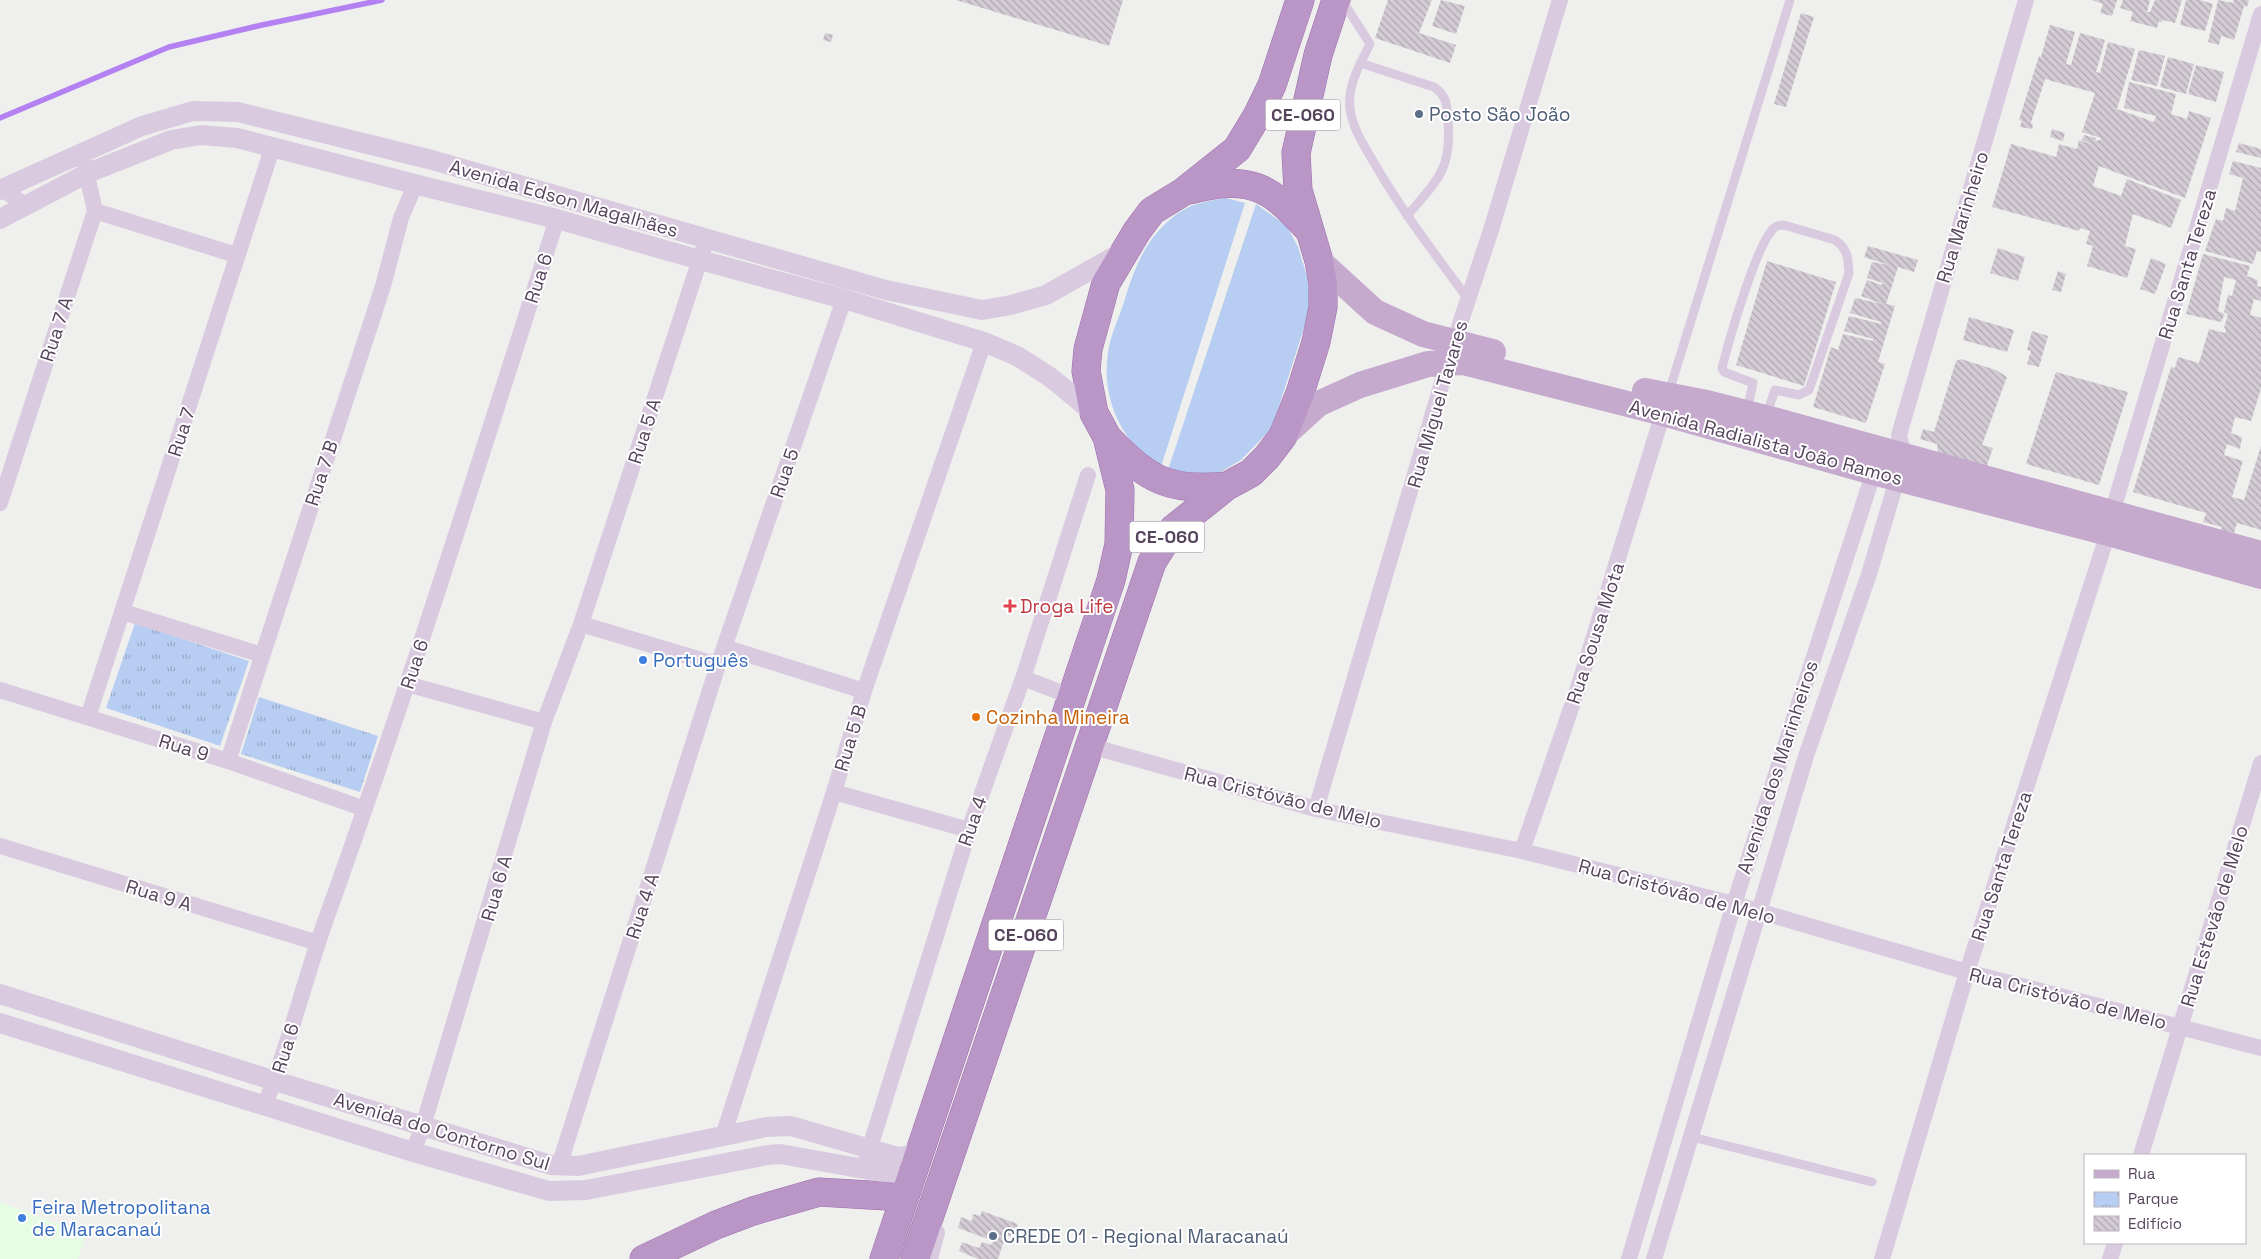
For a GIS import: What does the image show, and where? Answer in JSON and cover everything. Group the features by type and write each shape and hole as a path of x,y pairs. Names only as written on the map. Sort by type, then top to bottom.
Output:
{"highway":[{"name":"CE-060","path":"884,1259 1110,580 1119,544 1120,490 1107,437 1094,413 1086,371 1088,349 1106,283 1152,211 1183,192 1237,148 1272,85 1300,0"},
{"name":"CE-060","path":"915,1259 1152,562 1172,529 1228,486 1251,473 1283,436 1316,342 1322,307 1322,284 1319,261 1298,190 1296,153 1318,55 1336,0"},
{"path":"1183,192 1224,182 1256,186 1275,195 1310,232"},
{"path":"1107,437 1132,464 1159,481 1198,489 1228,486"},
{"path":"644,1259 716,1225 761,1208 819,1192 905,1192"}],"main road":[{"name":"Avenida Radialista João Ramos","path":"1319,261 1375,312 1422,334 1463,362 1665,405 1891,458"},
{"name":"Avenida Radialista João Ramos","path":"1283,436 1318,404 1360,384 1428,364 1451,352"},
{"name":"Avenida Radialista João Ramos","path":"1665,405 1707,403 1756,416 2110,523 2261,576"},
{"name":"Avenida Radialista João Ramos","path":"2110,523 2261,554"}],"street":[{"name":"Rua Miguel Tavares","path":"1316,809 1451,352 1560,0"},
{"name":"Rua Marinheiro","path":"1891,458 2026,0"},
{"name":"Rua Santa Tereza","path":"1882,1259 1967,972 2110,523 2261,14"},
{"name":"Avenida Edson Magalhães","path":"0,219 26,206 142,126 193,111 217,110 238,112 432,160 886,290 982,310 1011,305 1046,294 1126,250"},
{"name":"Avenida Edson Magalhães","path":"1,188 189,137 218,135 273,146 557,219 844,299 984,342 1017,356 1050,377 1094,413"},
{"name":"Rua 7","path":"88,717 124,612 236,255 273,146"},
{"path":"416,184 432,160"},
{"name":"Rua 7 A","path":"0,502 95,211 85,164"},
{"name":"Rua 7 B","path":"228,761 383,286 401,218 416,184"},
{"path":"1,188 26,206"},
{"path":"95,211 236,255"},
{"name":"Rua 6","path":"264,1107 275,1081 318,944 366,810 557,219"},
{"name":"Rua 5 A","path":"581,624 707,238"},
{"name":"Rua 5","path":"724,647 844,299"},
{"name":"Rua 5 B","path":"722,1136 834,792 864,691 984,342"},
{"name":"Rua Sousa Mota","path":"1522,851 1577,691 1665,405"},
{"name":"Avenida dos Marinheiros","path":"1629,1259 1734,904 1842,567 1891,458"},
{"name":"Avenida dos Marinheiros","path":"1654,1259 1806,756 1869,574 1891,458"},
{"name":"Rua 4","path":"866,1159 968,830 1022,678 1088,475"},
{"path":"1842,567 1869,574"},
{"path":"124,612 262,655"},
{"path":"581,624 718,665"},
{"name":"Rua 6 A","path":"413,1152 424,1126 544,722 581,624"},
{"path":"724,647 864,691"},
{"name":"Rua 4 A","path":"559,1166 724,647"},
{"path":"1022,678 1070,696"},
{"path":"407,684 544,722"},
{"name":"Rua 9","path":"0,690 228,761 366,810"},
{"name":"Rua Cristóvão de Melo","path":"1090,746 1316,809 1522,851 1734,904 1967,972 2261,1048"},
{"path":"1782,751 1806,756"},
{"name":"Rua Estevão de Melo","path":"2141,1154 2261,763"},
{"path":"834,792 968,830"},
{"name":"Rua 9 A","path":"0,846 318,944"},
{"name":"Avenida do Contorno Sul","path":"0,994 531,1161 559,1166 601,1162 766,1127 791,1126 866,1159 894,1176 905,1192"},
{"name":"Avenida do Contorno Sul","path":"0,1023 413,1152 536,1188 561,1192 596,1188 768,1154 780,1154 824,1164 904,1157 920,1149"},
{"path":"1682,1077 1707,1084"},
{"path":"930,1259 955,1176 948,1164"},
{"path":"2110,1259 2115,1244"}],"lane":[{"path":"1341,0 1370,44 1360,62 1351,93 1350,108 1356,131 1407,216 1468,299"},
{"path":"1665,405 1790,0"},
{"path":"1360,62 1434,87 1442,93 1447,102 1450,144 1447,162 1407,216"},
{"path":"1784,225 1836,240 1847,252 1849,273 1809,390 1799,395 1775,390 1756,416 1753,383 1724,372 1722,368 1761,249 1772,230 1777,226 1784,225"},
{"path":"1692,1137 1872,1182"}],"shaded area":[{"name":"Feira Metropolitana de Maracanaú","path":"0,1202 86,1235 78,1259 0,1259"}],"green space":[{"path":"1226,198 1245,203 1161,467 1135,446 1117,418 1108,386 1109,347 1132,277 1142,255 1155,235 1173,217 1185,209 1205,202"},
{"path":"1256,204 1287,226 1298,247 1308,280 1311,306 1279,406 1271,429 1241,460 1219,473 1201,475 1168,470"},
{"path":"135,623 249,661 220,746 106,708"},
{"path":"259,697 378,736 360,792 241,754"}],"building":[{"path":"956,0 1123,0 1109,46"},
{"path":"1388,0 1432,0 1419,33 1456,45 1450,63 1375,38"},
{"path":"1441,0 1465,6 1456,34 1432,26"},
{"path":"2092,0 2117,0 2112,16 2100,13 2103,4"},
{"path":"2123,0 2150,0 2147,12 2150,12 2155,0 2182,0 2175,23 2159,21 2157,28 2130,21 2133,12 2120,8"},
{"path":"2186,0 2200,0 2213,4 2205,31 2180,25"},
{"path":"2218,0 2233,3 2233,0 2249,0 2247,7 2244,6 2234,40 2221,36 2219,45 2208,42"},
{"path":"1801,13 1814,17 1786,107 1774,104"},
{"path":"2050,25 2075,32 2066,64 2071,65 2080,33 2105,40 2096,72 2100,73 2108,42 2135,49 2117,109 2154,122 2156,116 2124,108 2129,82 2176,94 2171,114 2187,119 2189,111 2211,118 2185,198 2099,166 2093,186 2121,196 2127,179 2181,200 2171,228 2133,214 2125,246 2136,249 2127,278 2087,266 2093,246 2086,244 2090,231 2080,228 2079,231 1992,207 2011,144 2056,157 2059,144 2077,149 2079,140 2094,145 2082,140 2084,135 2096,138 2095,141 2101,138 2082,132 2095,93 2045,79 2031,123 2033,125 2032,129 2020,127 2022,121 2019,120"},
{"path":"825,33 833,35 831,42 823,40"},
{"path":"2139,50 2165,56 2157,86 2131,80"},
{"path":"2168,57 2194,64 2186,94 2160,87"},
{"path":"2196,65 2224,72 2216,102 2188,94"},
{"path":"2052,129 2065,133 2063,141 2050,137"},
{"path":"2239,143 2261,149 2261,158 2236,152"},
{"path":"2233,161 2261,168 2261,252 2257,251 2253,264 2205,251 2216,219 2223,221 2226,208 2235,211 2243,178 2229,174"},
{"path":"1868,246 1918,260 1914,272 1898,267 1886,304 1895,306 1878,362 1885,364 1866,423 1813,407 1831,347 1838,350 1843,334 1873,341 1873,339 1844,331 1849,316 1881,324 1881,322 1850,313 1855,298 1882,304 1861,296 1867,280 1882,285 1883,283 1867,278 1872,262 1889,265 1864,257"},
{"path":"1998,248 2025,257 2018,281 1990,273"},
{"path":"2203,254 2250,266 2247,276 2258,280 2257,286 2261,287 2261,301 2254,299 2250,315 2261,318 2261,389 2251,421 2235,417 2231,433 2242,437 2240,449 2227,444 2224,455 2243,461 2232,497 2244,500 2261,446 2261,530 2237,523 2234,533 2221,530 2222,527 2203,522 2206,513 2133,492 2171,367 2175,368 2178,357 2199,363 2209,329 2225,333 2226,329 2224,328 2228,314 2224,312 2228,295 2232,296 2236,280 2224,277 2218,311 2225,314 2221,322 2186,314"},
{"path":"2151,258 2166,264 2155,294 2140,289"},
{"path":"1767,261 1836,282 1804,386 1736,365"},
{"path":"2058,271 2066,274 2061,292 2052,290"},
{"path":"1969,317 2014,330 2007,352 1963,340"},
{"path":"2032,331 2048,336 2039,367 2027,364 2031,351 2027,350"},
{"path":"1961,359 1996,370 2007,377 1982,445 1993,448 1986,468 1938,455 1937,444 1920,439 1923,429 1934,432 1956,361"},
{"path":"2056,372 2128,392 2099,485 2026,464"},
{"name":"CREDE 01 - Regional Maracanaú","path":"982,1211 1018,1224 1014,1237 1006,1235 998,1259 978,1259 959,1251 962,1242 979,1248 982,1242 991,1245 993,1241 958,1228 961,1217 972,1221 973,1214 980,1216"}],"waterway":[{"path":"0,118 169,47 382,0"}],"place":[{"name":"Posto São João","path":"1419,114"},
{"name":"Droga Life","path":"1010,606"},
{"name":"Português","path":"643,660"},
{"name":"Cozinha Mineira","path":"976,717"},
{"name":"Feira Metropolitana de Maracanaú","path":"22,1218"},
{"name":"CREDE 01 - Regional Maracanaú","path":"993,1236"}]}
